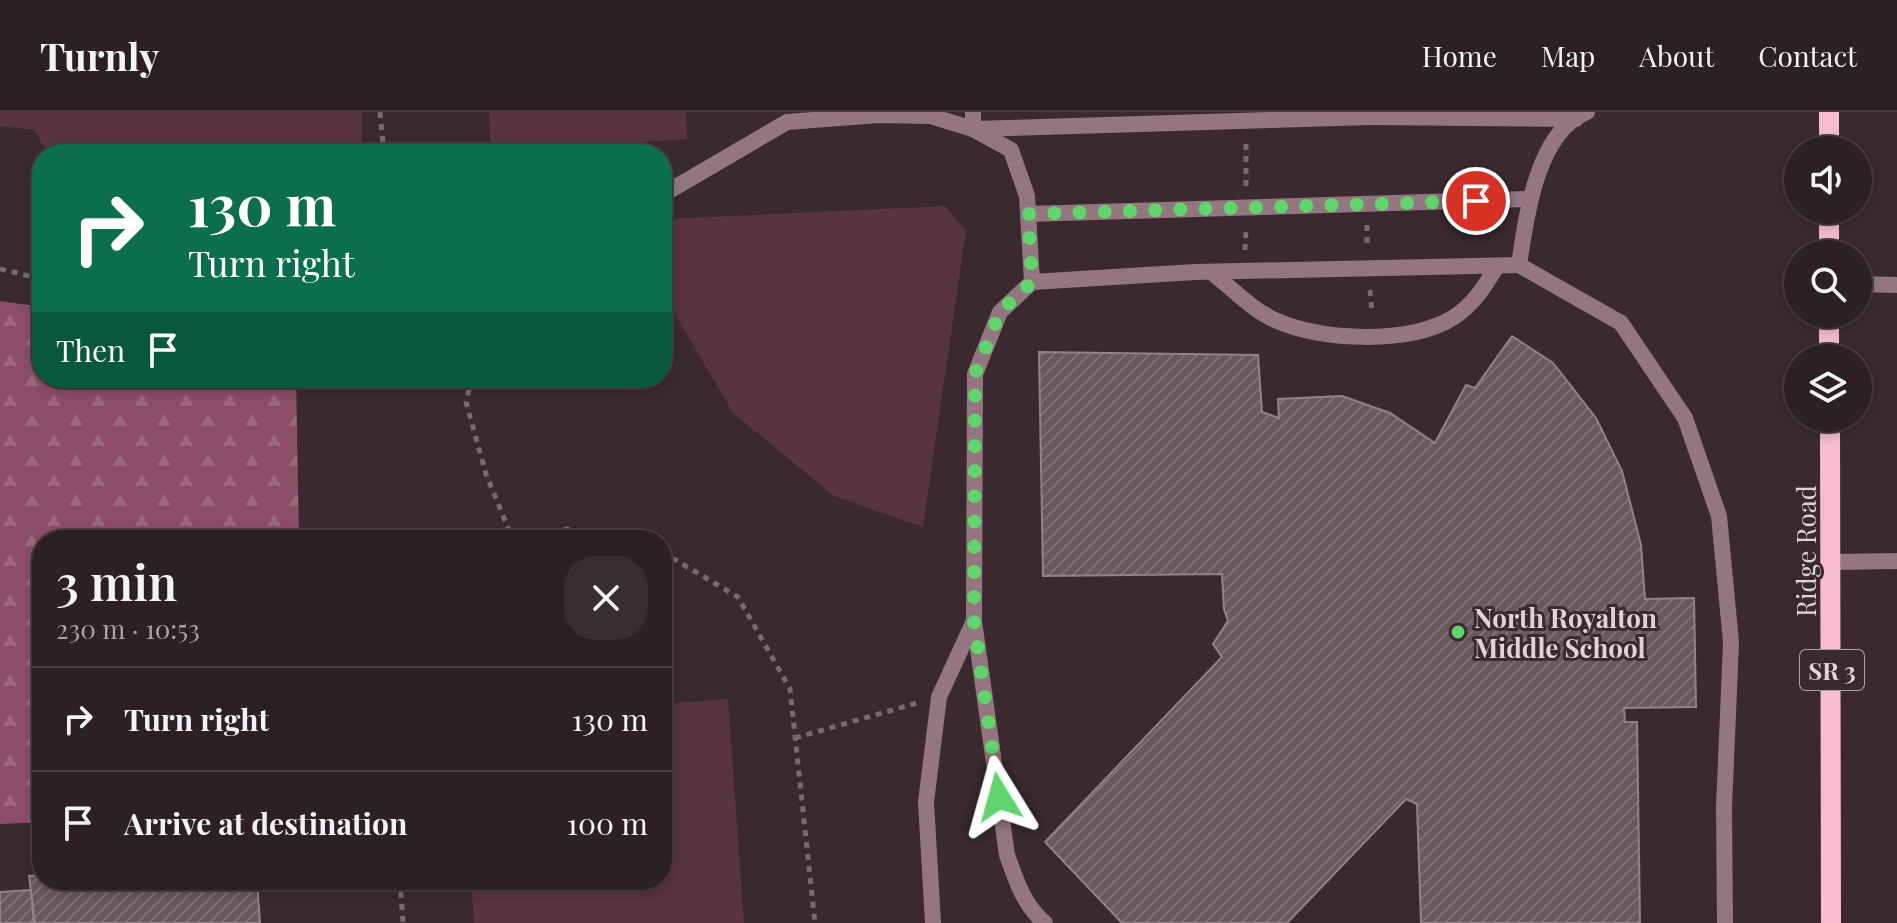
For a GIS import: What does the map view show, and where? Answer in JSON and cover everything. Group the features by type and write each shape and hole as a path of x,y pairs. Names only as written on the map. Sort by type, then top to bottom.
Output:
{"main road":[{"path":"1829,112 1829,136"},
{"name":"Ridge Road","path":"1830,432 1831,923"}],"street":[{"path":"973,112 973,129"},
{"path":"973,129 1370,114 1582,115"},
{"path":"1519,265 1530,199 1547,150 1582,115"},
{"path":"672,189 783,117 931,116 973,129 1011,150 1027,196 1032,282"},
{"path":"1028,214 1530,199"},
{"path":"1045,923 1034,914 1018,887 1007,855 974,621 975,374 1000,312 1032,282 1211,272 1519,265 1621,323 1685,418 1719,516 1731,642 1724,808 1725,923"},
{"path":"1211,272 1273,320 1316,334 1369,337 1419,332 1453,318 1479,296 1497,266"},
{"path":"1872,284 1897,285"},
{"path":"1832,562 1897,561"},
{"path":"933,923 926,802 939,697 974,621"}],"path":[{"path":"380,112 383,144"},
{"path":"1245,121 1246,206"},
{"path":"1366,227 1367,244"},
{"path":"0,269 32,277"},
{"path":"1370,290 1372,313"},
{"path":"470,388 466,402 486,474 509,530"},
{"path":"672,558 738,597 790,689 815,923"},
{"path":"795,738 909,705"},
{"path":"401,890 403,923"}],"shaded area":[{"path":"0,112 362,112 362,144 42,144 34,130 0,126"},
{"path":"489,112 686,112 687,139 612,144 491,144"},
{"path":"945,206 966,231 923,527 834,496 733,413 672,309 672,219"},
{"path":"728,699 744,923 474,923 472,890 672,890 672,703"}],"green space":[{"path":"0,301 32,306 32,388 296,388 299,530 32,530 32,822 0,824"}],"building":[{"name":"North Royalton Middle School","path":"1512,336 1553,363 1596,418 1622,471 1641,545 1645,599 1694,598 1696,707 1624,708 1625,722 1637,722 1640,923 1421,923 1417,804 1406,799 1287,923 1122,923 1045,842 1222,657 1213,644 1228,621 1224,609 1222,574 1043,576 1039,352 1258,355 1262,412 1279,418 1278,399 1342,396 1390,413 1435,443 1466,385 1475,388"},
{"path":"29,876 32,876 32,890 258,890 260,923 35,923"},
{"path":"31,890 34,923 0,923 0,892"}],"place":[{"name":"North Royalton Middle School","path":"1458,632"}],"route":[{"path":"999,797 974,621 975,374 1000,312 1032,282 1028,214 1476,201"}]}
